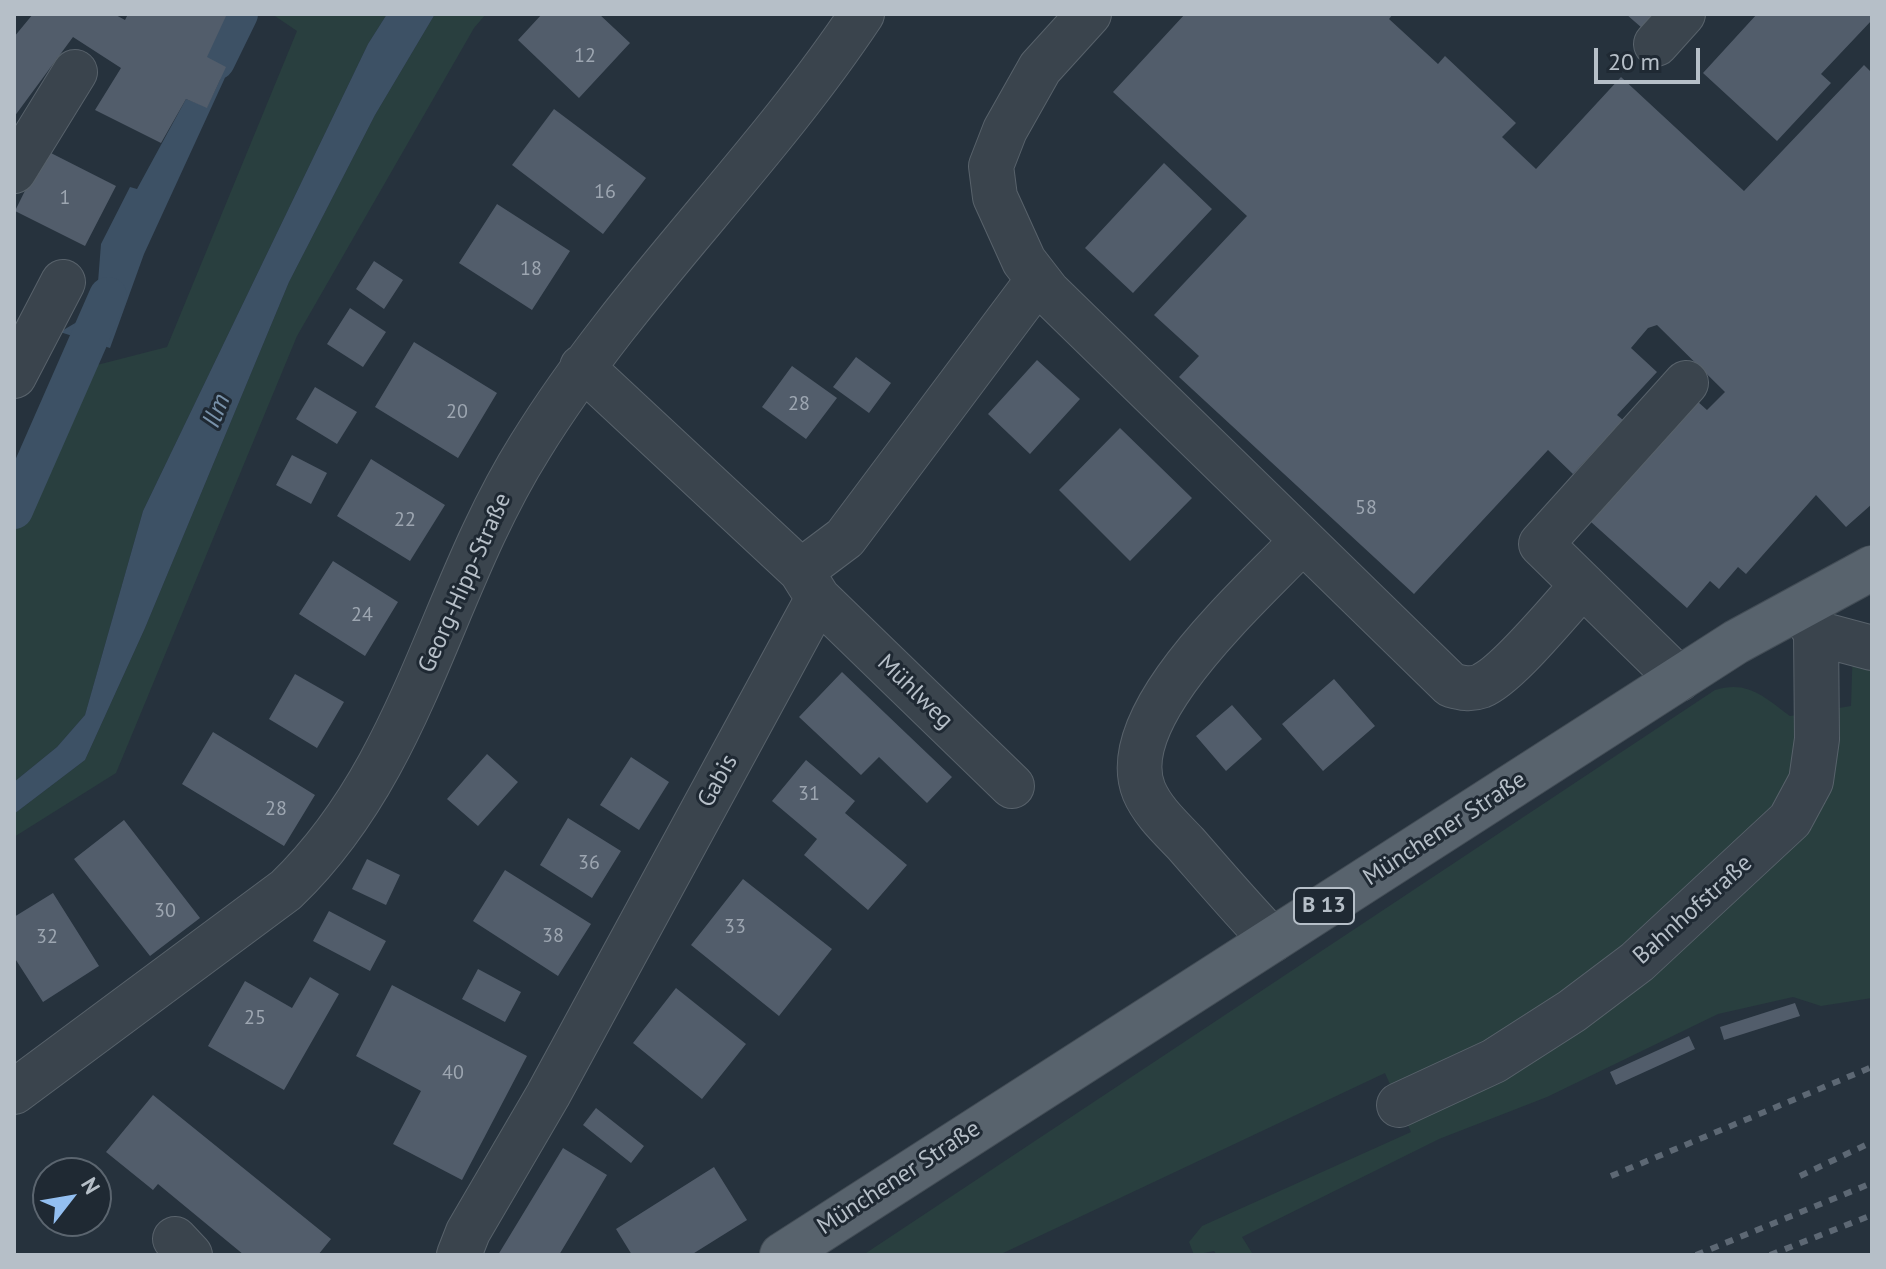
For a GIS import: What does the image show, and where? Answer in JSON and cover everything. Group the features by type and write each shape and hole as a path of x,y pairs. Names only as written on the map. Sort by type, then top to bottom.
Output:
{"main road":[{"name":"Münchener Straße","path":"782,1255 1679,679 1808,620 1872,568"}],"street":[{"name":"Georg-Hipp-Straße","path":"14,1092 286,890 324,849 383,762 406,716 483,532 528,449 582,367 800,99 862,14"},
{"path":"1089,14 1040,68 1005,130 991,166 995,197 1005,224 1038,280 1301,542 1451,685 1467,689 1483,685 1501,673 1583,585"},
{"path":"14,171 75,72"},
{"path":"582,367 809,585 1038,280"},
{"path":"14,376 25,327 63,282"},
{"path":"1679,679 1541,544 1686,383"},
{"path":"1272,940 1157,812 1142,787 1139,762 1145,733 1172,682 1301,542"},
{"name":"Mühlweg","path":"809,585 1012,786"},
{"name":"Gabis","path":"455,1251 548,1095 809,585"},
{"path":"1808,620 1872,648"},
{"name":"Bahnhofstraße","path":"1399,1105 1494,1061 1572,1011 1637,962 1790,820 1811,781 1817,739 1808,620"}],"green space":[{"path":"272,14 387,14 368,44 143,511 85,715 57,747 14,782 14,469 62,374 167,347 297,31"},
{"path":"435,14 486,14 474,28 297,336 116,773 14,837 14,814 85,760 145,628 289,282 375,115"},
{"path":"1872,637 1872,998 1821,1006 1793,997 1718,1014 1547,1097 1439,1139 1242,1237 1252,1253 1217,1255 1214,1251 1194,1255 1189,1242 1202,1226 1411,1132 1385,1073 999,1255 863,1255 1715,690 1737,687 1755,692 1790,716 1851,706 1853,644"}],"water":[{"name":"Ilm","path":"387,14 435,14 375,115 289,282 145,628 85,760 14,814 14,782 57,747 85,715 143,511 368,44"},
{"path":"224,21 246,32 144,254 110,348 60,332 82,319 98,282 101,244 130,187 137,189 186,99 207,107 226,67 207,57"}],"building":[{"path":"33,14 114,14 125,20 128,14 222,14 226,16 207,57 226,67 207,108 186,99 161,143 95,110 121,68 73,37 14,117 14,37"},
{"path":"542,14 599,14 630,43 579,98 518,40"},
{"path":"1185,14 1393,14 1389,19 1438,64 1445,56 1516,123 1502,137 1536,169 1621,77 1744,191 1864,65 1872,73 1872,504 1846,527 1816,495 1746,574 1738,567 1719,589 1710,581 1687,608 1591,522 1697,401 1707,410 1725,392 1657,325 1648,328 1631,348 1657,372 1617,415 1623,420 1573,474 1548,450 1414,594 1179,377 1199,356 1154,315 1247,216 1113,92"},
{"path":"1626,14 1655,14 1642,28"},
{"path":"1757,14 1872,14 1872,20 1821,74 1831,83 1777,141 1703,73"},
{"path":"554,109 646,178 603,234 512,165"},
{"path":"45,150 116,186 85,246 15,211"},
{"path":"1164,163 1212,209 1133,293 1085,248"},
{"path":"497,204 570,251 532,310 459,263"},
{"path":"374,261 403,280 384,309 356,289"},
{"path":"350,308 386,332 363,367 327,344"},
{"path":"414,342 497,393 458,458 375,407"},
{"path":"856,357 891,383 869,413 833,387"},
{"path":"1037,360 1080,399 1030,454 988,414"},
{"path":"792,366 837,398 806,439 762,407"},
{"path":"315,387 357,412 337,444 296,419"},
{"path":"1120,428 1192,498 1130,561 1059,490"},
{"path":"292,455 327,473 311,504 276,485"},
{"path":"371,459 445,505 410,561 337,516"},
{"path":"333,561 398,602 365,656 299,614"},
{"path":"842,672 952,777 927,803 879,757 861,775 799,717"},
{"path":"295,674 344,702 317,748 269,719"},
{"path":"1334,679 1375,726 1323,771 1282,724"},
{"path":"1232,705 1262,739 1226,771 1196,736"},
{"path":"213,732 315,795 284,846 182,784"},
{"path":"487,754 518,782 478,826 447,799"},
{"path":"631,757 669,782 639,830 600,805"},
{"path":"806,760 855,801 845,813 907,865 868,910 804,855 817,839 772,801"},
{"path":"568,818 621,851 592,898 540,865"},
{"path":"124,820 200,918 150,956 74,859"},
{"path":"367,859 400,875 386,905 352,889"},
{"path":"505,870 591,924 558,976 473,921"},
{"path":"743,879 832,949 779,1016 691,945"},
{"path":"53,893 99,966 43,1002 14,957 14,917"},
{"path":"329,911 386,941 370,971 313,941"},
{"path":"478,969 521,992 505,1022 462,999"},
{"path":"310,977 339,994 284,1090 208,1046 245,981 292,1008"},
{"path":"392,985 527,1056 462,1180 393,1144 421,1091 356,1056"},
{"path":"676,988 746,1044 702,1099 633,1043"},
{"path":"1795,1003 1800,1016 1724,1040 1720,1027"},
{"path":"1689,1036 1695,1049 1616,1085 1610,1072"},
{"path":"153,1095 331,1239 318,1255 244,1255 158,1184 153,1190 106,1152"},
{"path":"596,1108 644,1146 631,1163 583,1125"},
{"path":"563,1148 607,1175 559,1255 498,1255"},
{"path":"714,1167 747,1220 691,1255 632,1255 616,1229"}],"waterway":[{"path":"216,61 239,14"},
{"path":"14,510 108,296"}],"railway":[{"path":"1611,1176 1872,1067"},
{"path":"1800,1176 1872,1142"},
{"path":"1696,1255 1872,1183"},
{"path":"1770,1255 1872,1215"}]}
